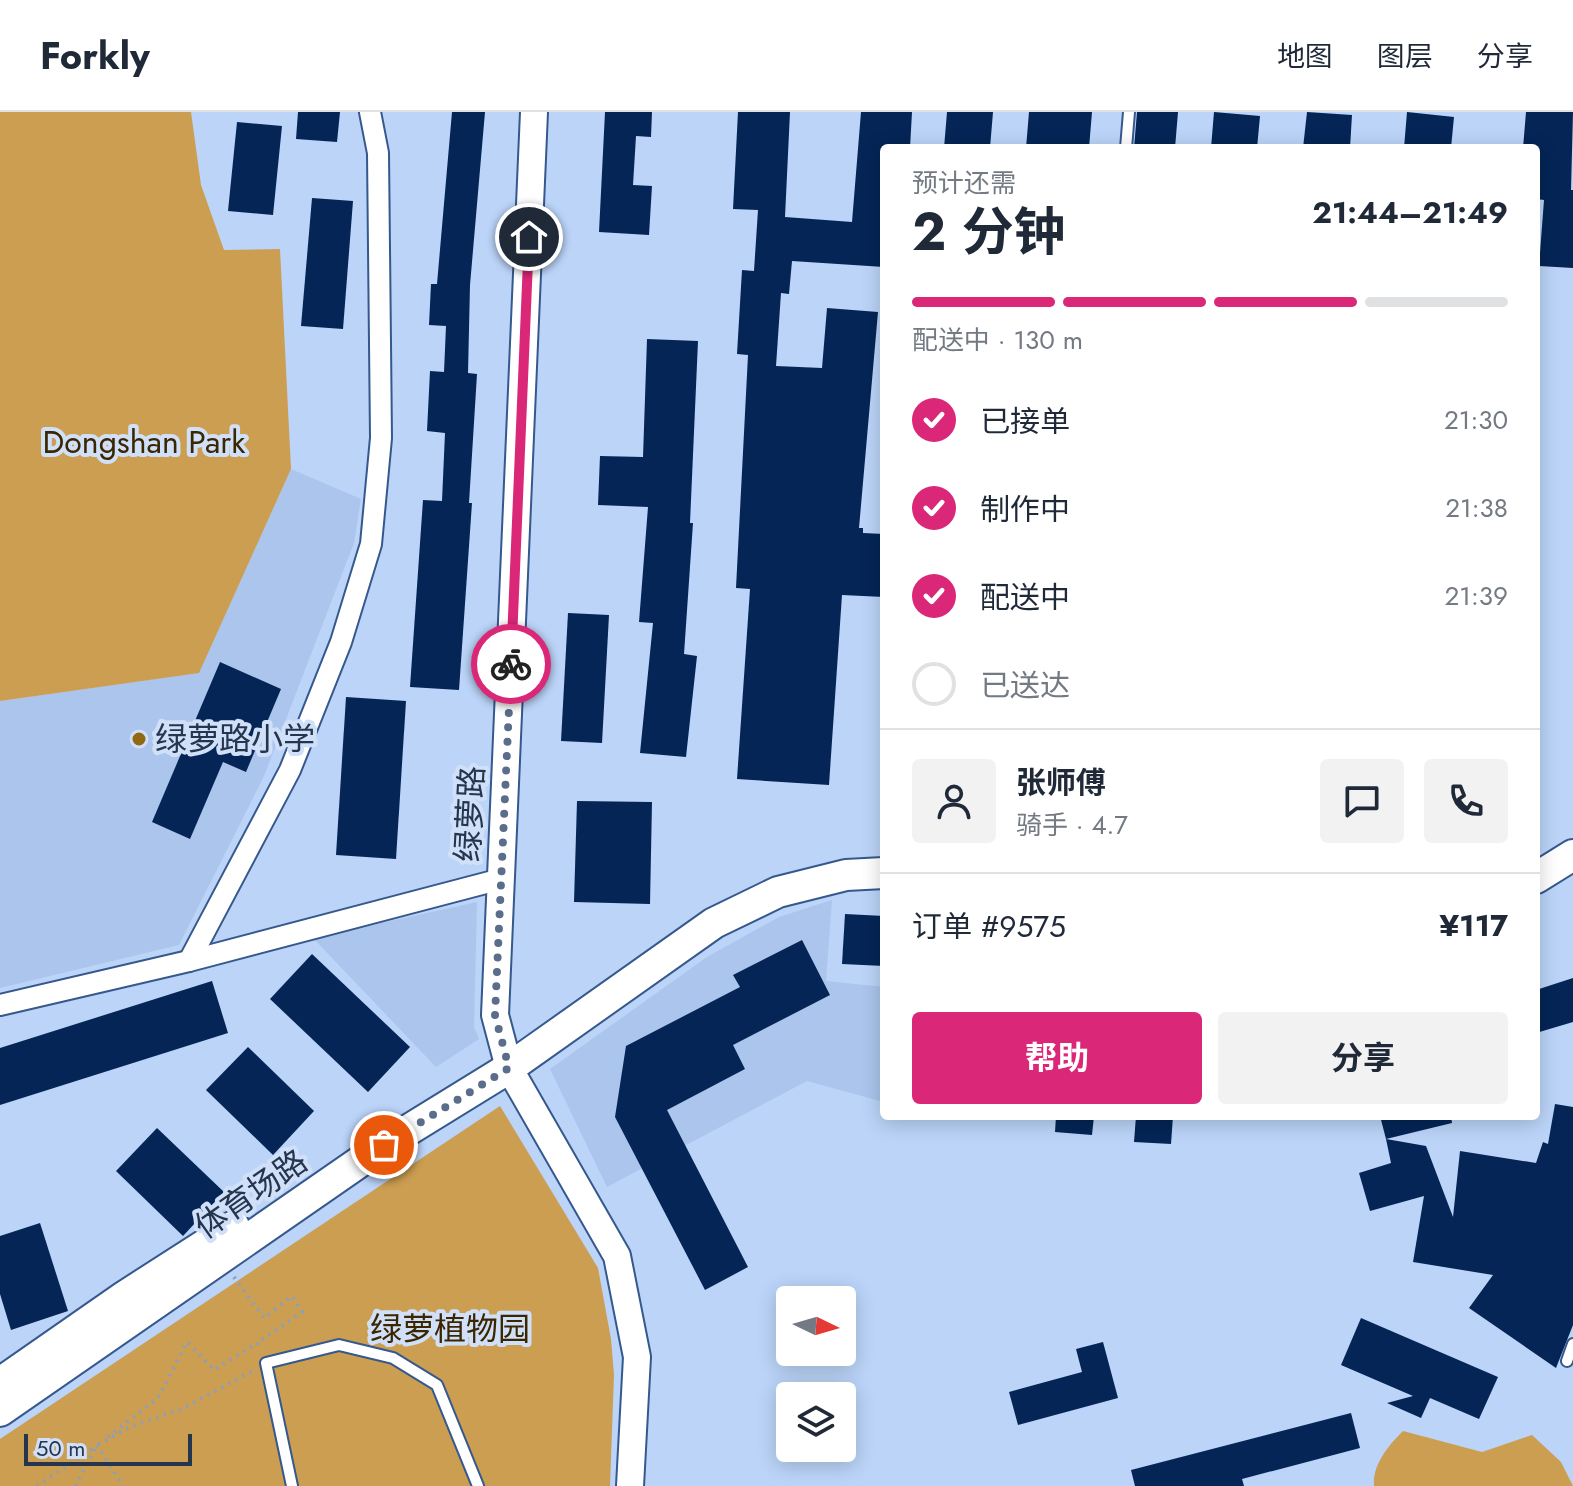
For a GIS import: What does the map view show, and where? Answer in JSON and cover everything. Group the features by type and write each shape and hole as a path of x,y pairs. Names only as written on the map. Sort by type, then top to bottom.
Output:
{"main road":[{"name":"体育场路","path":"0,1411 506,1058 704,907 774,873 844,858 880,855"},
{"path":"1540,876 1573,855"},
{"name":"体育场路","path":"0,1383 125,1296 428,1102 506,1058 714,923 778,892 846,875 880,873"},
{"path":"1540,899 1573,879"}],"street":[{"path":"189,961 290,770 341,642 371,544 381,438 378,153 370,112"},
{"name":"绿萝路","path":"534,112 495,1015 506,1058 617,1256 637,1357 630,1486"},
{"path":"0,1005 189,961 501,879"}],"lane":[{"path":"1126,144 1129,112"},
{"path":"1567,1361 1573,1344"},
{"path":"292,1486 266,1363 339,1345 393,1358 437,1385 478,1486"}],"path":[{"path":"37,1486 158,1398 187,1342 214,1370 302,1312 292,1296 264,1318 221,1259"},
{"path":"75,1486 97,1445 130,1427 184,1408 266,1363 257,1343"},
{"path":"97,1445 123,1486"}],"shaded area":[{"name":"绿萝路小学","path":"291,469 361,499 354,543 264,776 179,945 0,988 0,701 198,673"},
{"path":"832,900 826,981 880,987 880,1101 807,1081 607,1187 550,1069 707,957 779,917"},
{"path":"477,902 474,1027 479,1039 436,1067 313,938"}],"green space":[{"name":"Dongshan Park","path":"0,112 191,112 201,185 224,250 280,249 291,469 199,673 0,701"},
{"name":"绿萝植物园","path":"500,1106 598,1268 614,1375 610,1486 0,1486 0,1439"},
{"path":"1403,1431 1482,1452 1532,1435 1561,1462 1573,1486 1374,1486 1379,1463"}],"building":[{"path":"298,112 340,112 337,142 296,139"},
{"path":"452,112 485,112 470,285 468,373 477,374 459,690 410,687 423,500 442,501 445,433 427,431 430,371 444,372 446,326 429,325 431,284 437,284"},
{"path":"605,112 652,112 651,137 636,136 633,185 652,186 649,235 599,232"},
{"path":"738,112 790,112 785,217 852,222 861,112 912,112 910,144 880,144 880,267 792,261 789,294 781,293 776,366 822,368 827,308 878,312 859,528 863,528 863,533 880,534 880,597 842,595 829,785 737,779 750,589 736,588 748,355 737,354 742,270 754,271 758,210 733,209"},
{"path":"947,112 993,112 990,144 944,144"},
{"path":"1029,112 1092,112 1089,144 1026,144"},
{"path":"1137,112 1178,112 1175,144 1134,144"},
{"path":"1214,112 1260,116 1257,144 1211,144"},
{"path":"1307,112 1352,115 1350,144 1303,144"},
{"path":"1407,112 1454,117 1451,144 1404,144"},
{"path":"1526,112 1573,112 1573,268 1540,266 1544,200 1540,200 1540,144 1523,144"},
{"path":"237,122 282,126 273,215 228,211"},
{"path":"312,198 353,201 343,329 301,326"},
{"path":"647,339 698,341 690,523 693,523 684,654 697,656 686,757 640,753 653,623 639,622 648,507 598,505 600,456 643,457"},
{"path":"568,613 609,615 602,743 561,741"},
{"path":"220,662 281,689 246,772 223,762 190,839 152,822"},
{"path":"346,697 406,701 396,859 336,855"},
{"path":"577,801 652,802 650,904 574,902"},
{"path":"845,914 880,916 880,966 842,964"},
{"path":"802,940 830,995 733,1045 745,1069 667,1110 748,1267 705,1290 615,1117 626,1046 740,987 733,975"},
{"path":"312,954 410,1047 368,1092 270,999"},
{"path":"1573,978 1573,1022 1540,1032 1540,989"},
{"path":"212,981 228,1033 0,1105 0,1048"},
{"path":"248,1047 314,1111 273,1155 206,1090"},
{"path":"1555,1104 1573,1107 1573,1325 1556,1368 1469,1308 1493,1275 1413,1262 1424,1196 1370,1211 1359,1173 1391,1163 1386,1139 1426,1146 1453,1217 1460,1151 1536,1163 1543,1142 1548,1144"},
{"path":"1056,1120 1094,1120 1092,1135 1055,1132"},
{"path":"1136,1120 1173,1120 1171,1144 1134,1142"},
{"path":"1381,1120 1452,1120 1452,1123 1386,1139"},
{"path":"157,1128 224,1192 183,1236 116,1171"},
{"path":"40,1223 68,1311 11,1330 0,1294 0,1236"},
{"path":"1361,1318 1498,1377 1479,1419 1430,1398 1421,1418 1387,1403 1413,1396 1341,1365"},
{"path":"1103,1342 1118,1398 1018,1425 1009,1392 1082,1372 1076,1349"},
{"path":"1351,1413 1360,1448 1242,1479 1244,1486 1135,1486 1131,1470"}],"way so far":[{"path":"384,1145 509,1068 495,1015 511,664"}],"place":[{"name":"绿萝路小学","path":"139,739"}],"route":[{"path":"511,664 529,237"}]}
